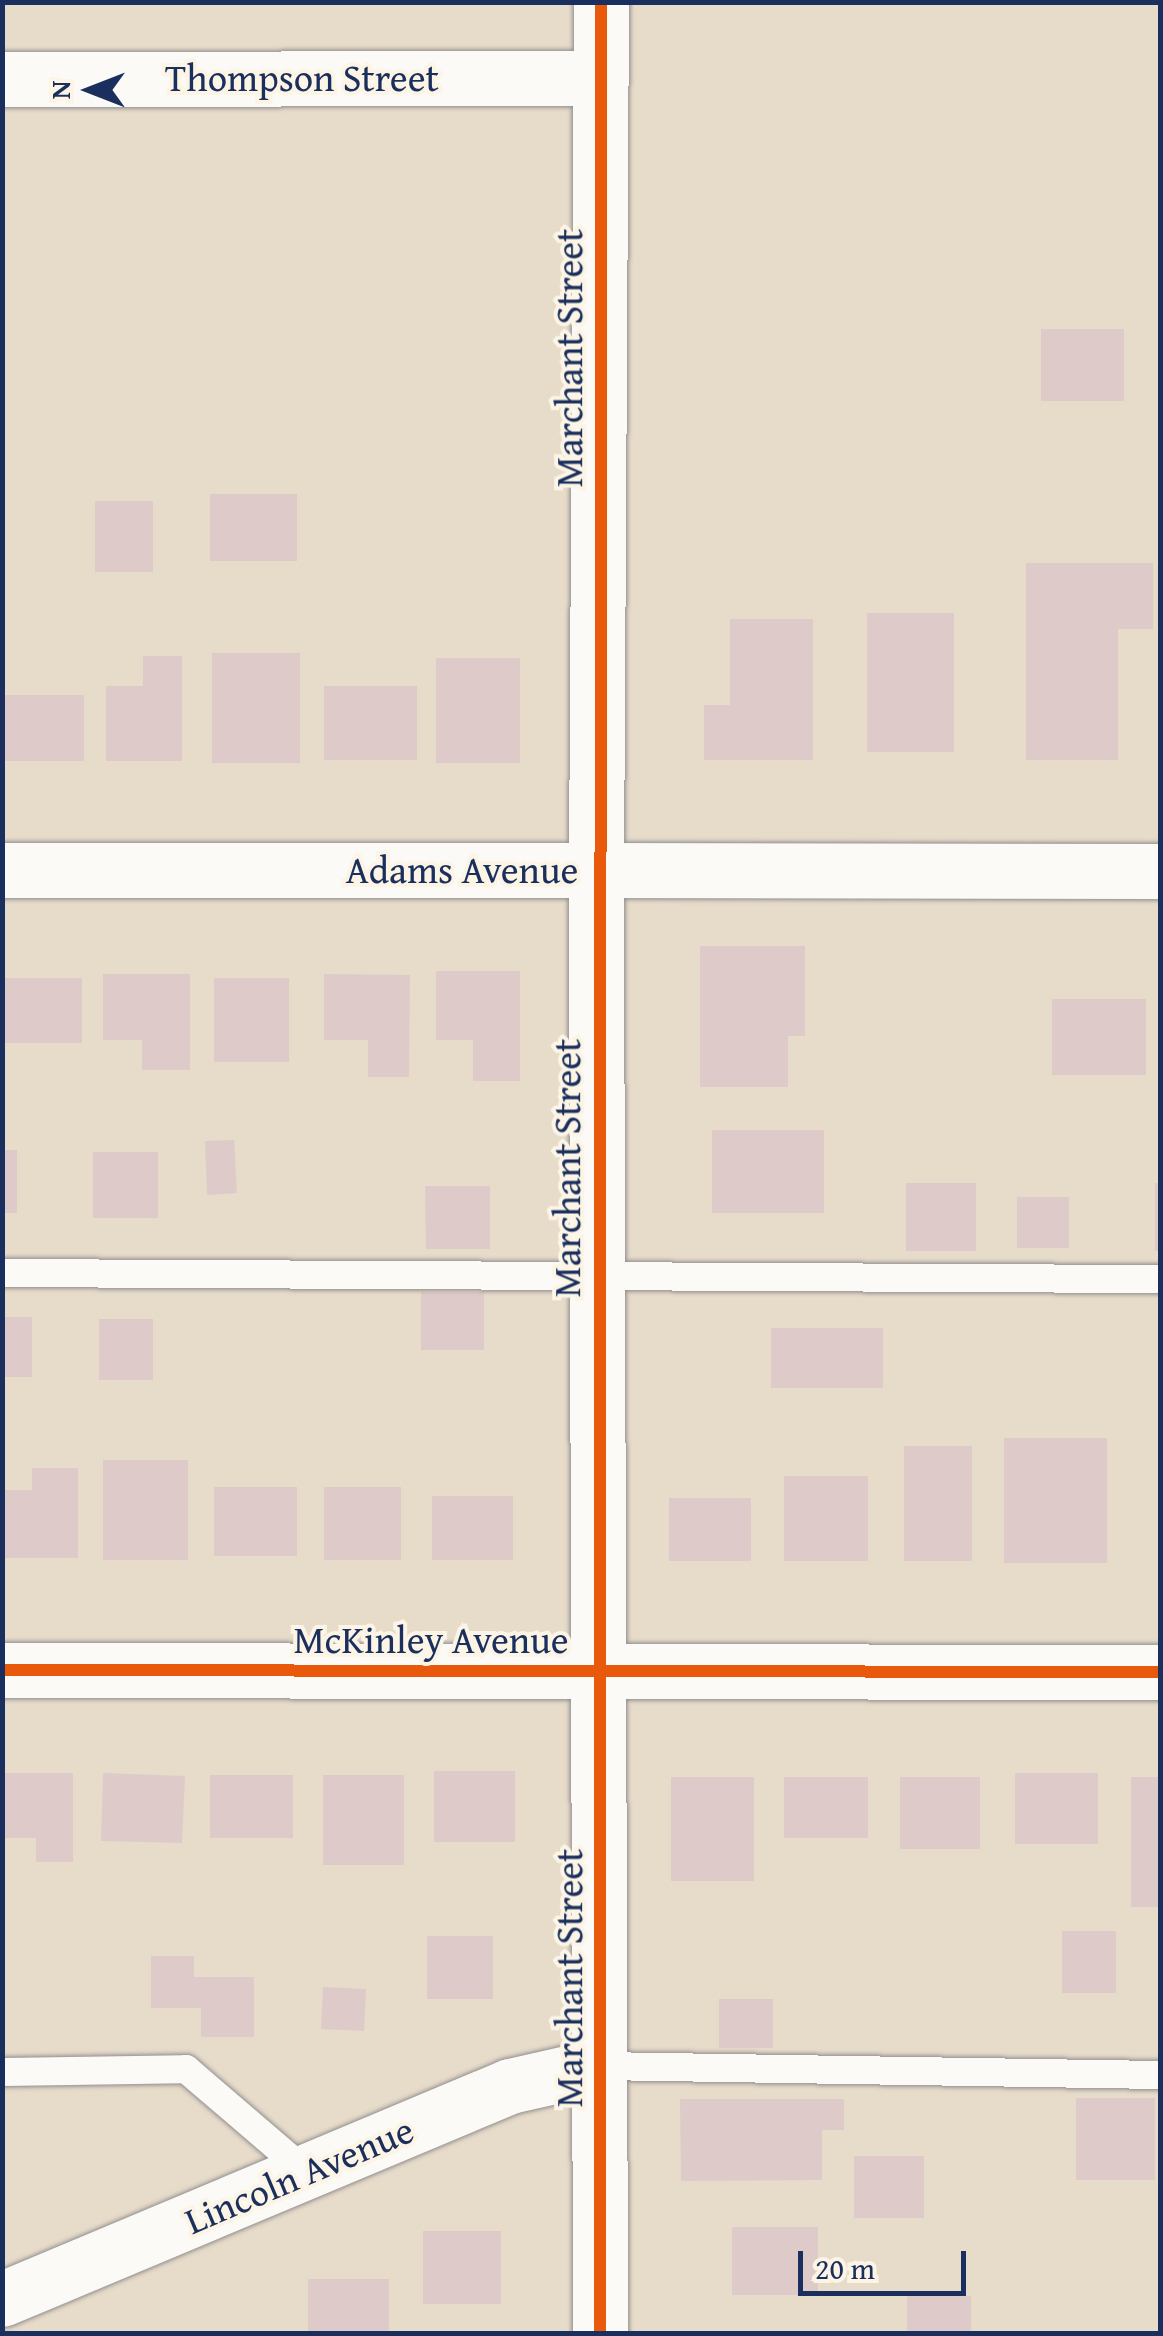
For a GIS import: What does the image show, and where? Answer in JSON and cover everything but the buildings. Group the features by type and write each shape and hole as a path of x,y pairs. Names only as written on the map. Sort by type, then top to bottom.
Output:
{"street":[{"name":"Marchant Street","path":"600,2334 596,870 601,2"},
{"name":"Thompson Street","path":"2,78 601,78"},
{"name":"Adams Avenue","path":"2,870 1160,871"},
{"name":"McKinley Avenue","path":"2,1670 1160,1672"},
{"name":"Lincoln Avenue","path":"2,2298 510,2086 599,2066"}],"lane":[{"path":"2,1273 1160,1279"},
{"path":"599,2066 1160,2075"},
{"path":"2,2072 186,2069 306,2172"}],"cycle path":[{"path":"600,2334 601,2"},
{"path":"2,1670 1160,1672"}]}
